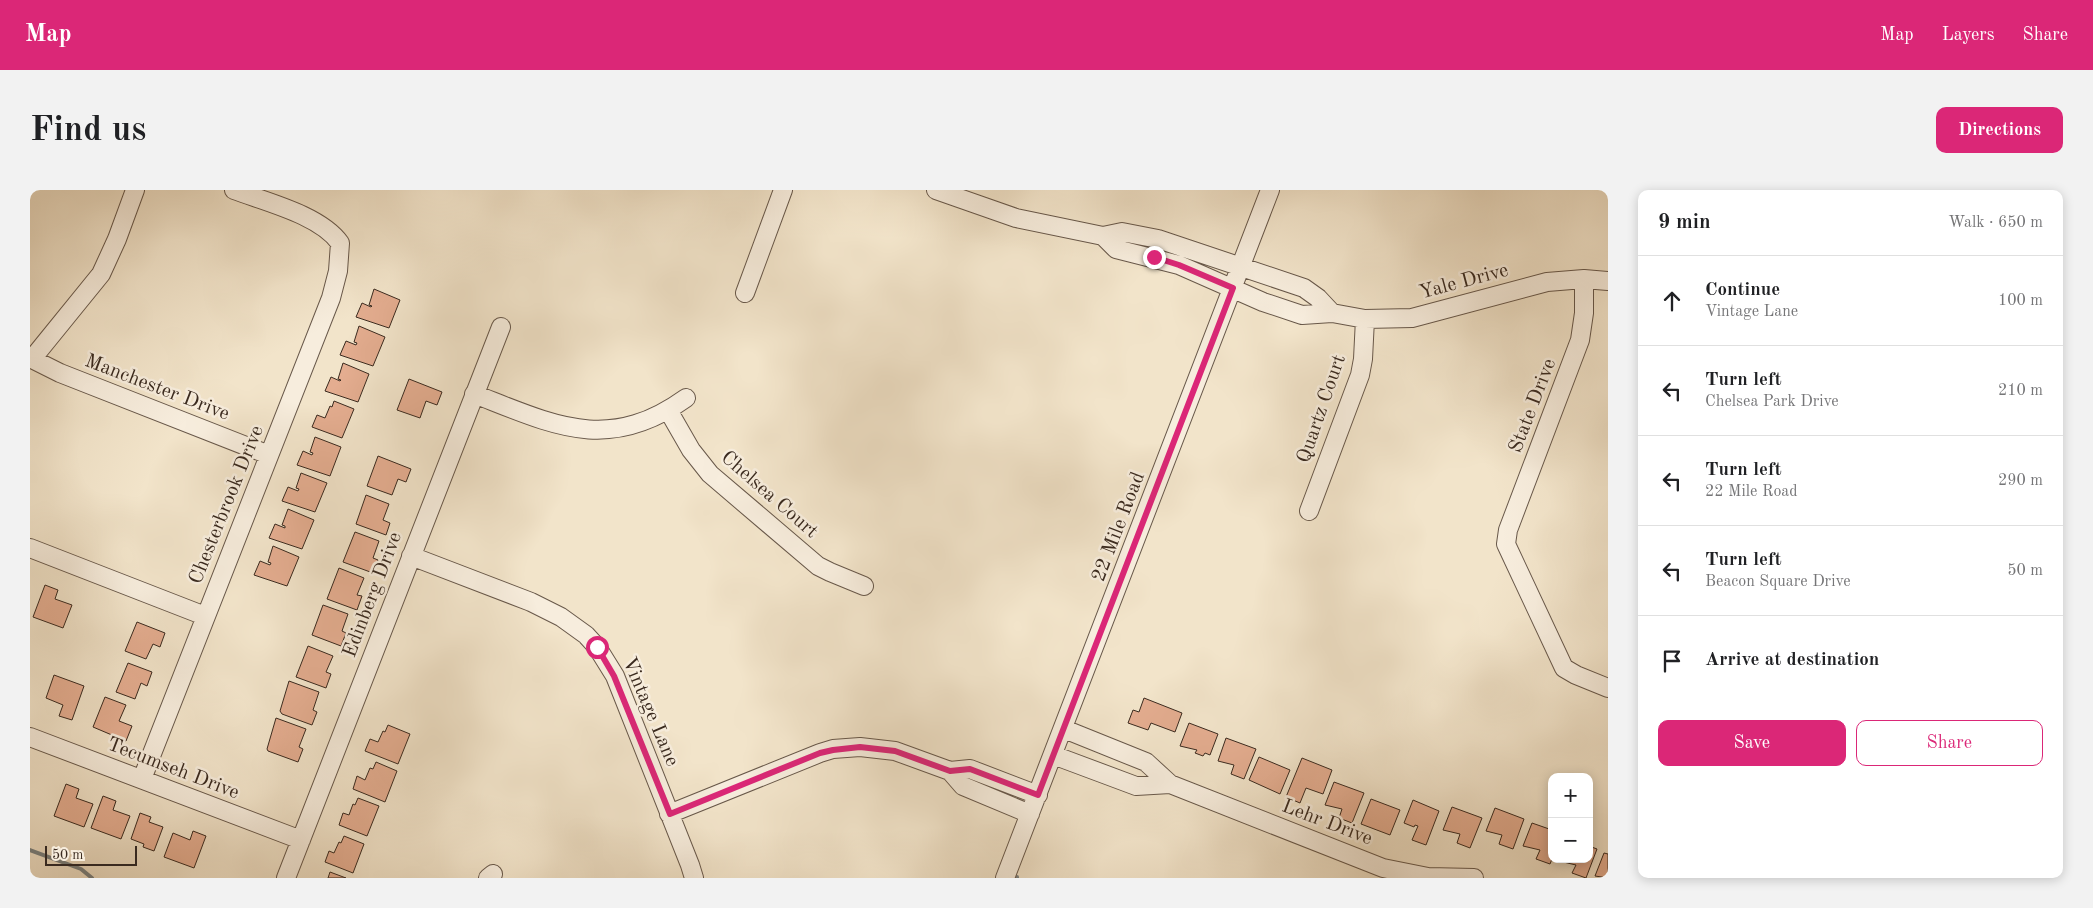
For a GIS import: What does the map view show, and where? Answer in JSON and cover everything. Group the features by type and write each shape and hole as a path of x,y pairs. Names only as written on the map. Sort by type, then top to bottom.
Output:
{"street":[{"path":"31,359 101,274 118,238 135,190"},
{"name":"Chesterbrook Drive","path":"142,779 330,298 338,271 340,243 327,230 307,218 234,190"},
{"path":"745,293 783,190"},
{"path":"936,190 971,196 1016,218 1103,236 1122,232 1158,239 1304,288 1318,298 1332,313"},
{"name":"22 Mile Road","path":"1005,878 1064,729 1270,190"},
{"name":"Yale Drive","path":"1103,236 1116,248 1179,265 1263,302 1302,316 1332,313 1365,319 1412,318 1556,281 1584,279 1608,281"},
{"name":"State Drive","path":"1584,279 1584,313 1580,340 1508,530 1506,544 1564,668 1608,688"},
{"name":"Quartz Court","path":"1309,511 1360,375 1364,350 1365,319"},
{"name":"Edinberg Drive","path":"286,878 501,327"},
{"name":"Manchester Drive","path":"31,359 269,455"},
{"path":"474,394 560,426 594,430 625,427 668,410 686,398"},
{"name":"Chelsea Court","path":"668,410 699,462 724,487 818,566 864,586"},
{"path":"30,548 205,616"},
{"name":"Vintage Lane","path":"411,556 548,610 586,635 597,647 614,676 694,878"},
{"name":"Lehr Drive","path":"1064,729 1146,762 1170,784 1383,868 1428,877 1474,878"},
{"name":"Tecumseh Drive","path":"30,737 301,840"},
{"path":"670,814 820,753 840,748 860,747 895,751 950,771 970,769 1038,795"},
{"name":"Lehr Drive","path":"1053,755 1136,786 1170,784"},
{"path":"950,771 963,786 1030,814"}],"building":[{"path":"374,289 400,300 389,328 356,317 362,303 372,306 369,305"},
{"path":"359,326 385,337 373,366 340,355 346,341 356,345 357,343 354,342"},
{"path":"343,363 369,374 358,402 325,391 331,377 341,380 338,379"},
{"path":"409,379 442,392 437,405 426,401 420,418 397,410"},
{"path":"334,401 354,409 342,438 312,427 317,415 325,418"},
{"path":"315,437 341,447 330,476 297,465 303,451 312,455 313,453 310,452"},
{"path":"378,456 411,469 406,482 398,479 392,495 367,486"},
{"path":"301,473 327,483 315,512 282,501 288,487 298,491 299,489 296,488"},
{"path":"366,495 389,504 383,520 390,523 386,535 356,524"},
{"path":"288,509 314,520 302,549 269,538 275,524 285,528 282,525"},
{"path":"355,532 379,541 373,558 378,560 373,573 343,562"},
{"path":"273,546 299,557 287,586 254,575 260,561 270,565 271,563 268,562"},
{"path":"339,568 364,578 357,595 362,596 357,610 327,599"},
{"path":"45,585 58,590 55,599 72,605 63,628 33,617"},
{"path":"323,605 348,614 342,631 346,633 341,646 312,635"},
{"path":"137,622 165,633 160,647 153,644 146,659 125,651"},
{"path":"308,646 333,656 326,672 331,674 326,688 296,677"},
{"path":"128,663 152,672 147,686 141,683 135,699 116,692"},
{"path":"54,675 84,686 72,720 59,716 63,705 46,698"},
{"path":"289,681 319,692 313,710 317,712 312,725 282,714 280,711"},
{"path":"105,697 126,705 119,721 132,726 126,741 93,727"},
{"path":"1144,698 1182,713 1175,732 1151,723 1148,730 1128,723 1133,710 1139,712"},
{"path":"276,718 306,729 299,747 303,749 298,762 267,749"},
{"path":"1189,723 1218,734 1210,755 1205,753 1203,756 1195,753 1197,750 1180,746"},
{"path":"388,725 410,734 398,764 365,751 370,739 378,742"},
{"path":"1226,738 1256,749 1244,779 1231,774 1234,765 1218,761"},
{"path":"1259,757 1290,770 1280,794 1249,780"},
{"path":"1302,758 1332,770 1323,794 1306,788 1300,803 1286,797"},
{"path":"376,762 397,771 385,802 353,789 357,776 365,780 370,768 373,769"},
{"path":"1334,782 1364,793 1352,823 1339,818 1342,809 1325,805"},
{"path":"66,784 79,789 76,798 93,804 84,827 54,816"},
{"path":"103,796 116,801 113,810 130,816 121,839 91,828"},
{"path":"358,798 379,806 367,836 339,825 343,813 349,815 353,804 355,805"},
{"path":"1371,799 1400,810 1390,835 1361,824"},
{"path":"1413,800 1439,811 1426,845 1412,840 1418,826 1415,825 1414,827 1404,823"},
{"path":"1452,807 1482,818 1470,848 1457,843 1460,834 1443,830"},
{"path":"1495,808 1524,819 1513,849 1499,844 1502,835 1486,831"},
{"path":"140,813 151,817 149,822 163,827 154,851 143,847 144,844 131,839"},
{"path":"1532,823 1548,829 1548,863 1550,864 1536,859 1540,850 1523,846"},
{"path":"193,831 206,836 194,868 164,857 173,833 190,840"},
{"path":"344,836 364,844 353,873 325,862 329,851 334,853"},
{"path":"1593,848 1597,849 1593,860"},
{"path":"1604,853 1608,854 1608,878 1595,876"},
{"path":"1568,863 1592,863 1586,878 1572,873 1576,865"},
{"path":"330,872 346,878 328,878"}],"waterway":[{"path":"30,850 81,869 92,878"}],"route":[{"path":"597,647 614,676 670,814 820,753 860,747 895,751 950,771 970,769 1038,795 1233,288 1179,265 1154,257"}]}
